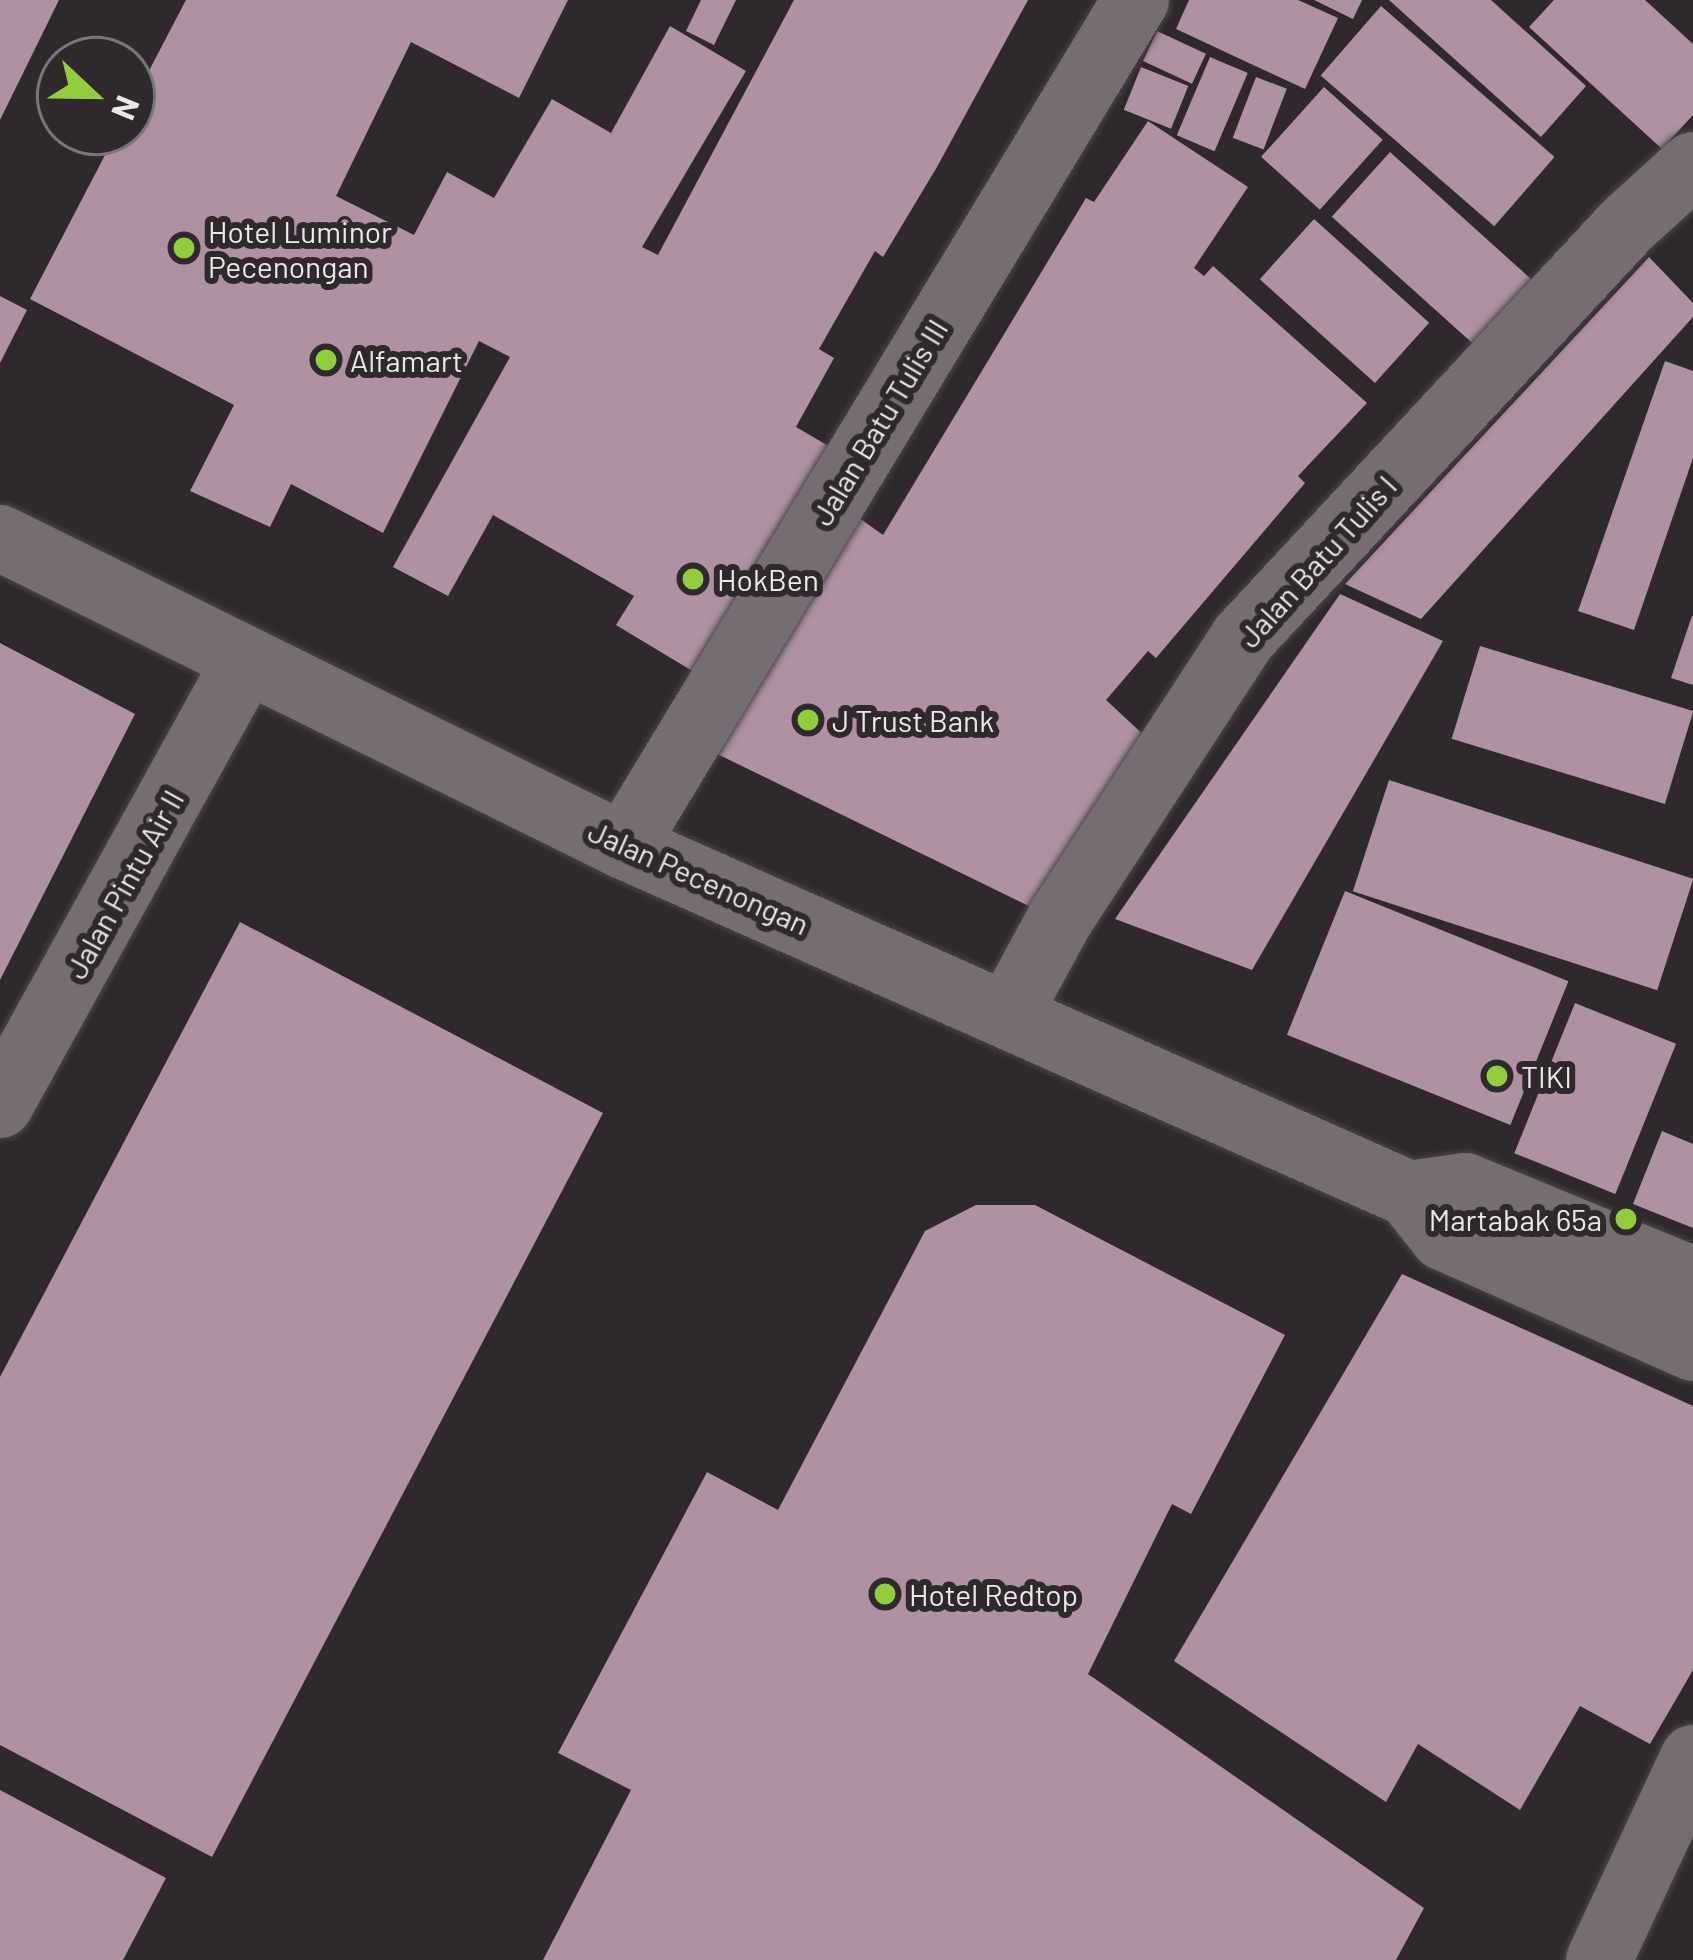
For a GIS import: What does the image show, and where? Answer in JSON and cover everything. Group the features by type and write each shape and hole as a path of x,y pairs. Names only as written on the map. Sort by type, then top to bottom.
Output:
{"street":[{"name":"Jalan Batu Tulis III","path":"624,846 1136,0"},
{"name":"Jalan Batu Tulis I","path":"1010,1011 1060,920 1244,637 1627,225 1693,165"},
{"name":"Jalan Pecenongan","path":"0,538 624,846 1010,1011 1409,1194 1443,1237 1693,1348"},
{"name":"Jalan Pintu Air II","path":"0,1105 245,662"},
{"path":"1409,1194 1465,1186 1693,1280"},
{"path":"1599,1960 1693,1758"}],"building":[{"path":"0,0 59,0 41,36 36,36 36,47 0,120"},
{"path":"186,0 568,0 519,98 411,42 336,196 414,235 447,172 494,198 552,99 611,133 670,26 746,71 642,247 658,255 794,0 1028,0 937,167 883,257 875,251 819,349 834,358 796,427 832,448 694,672 616,625 634,596 493,515 448,596 393,567 510,357 479,341 383,533 291,484 270,527 190,491 234,405 30,299 104,156 156,156 156,57"},
{"path":"701,0 736,0 714,45 686,31"},
{"path":"1189,0 1298,0 1338,18 1305,89 1176,29"},
{"path":"1314,0 1362,0 1353,19"},
{"path":"1389,0 1491,0 1586,86 1541,137"},
{"path":"1554,0 1645,0 1693,44 1693,115 1662,149 1529,27"},
{"path":"1381,6 1555,157 1494,226 1321,75"},
{"path":"1157,31 1206,54 1192,84 1143,61"},
{"path":"1210,57 1248,73 1215,151 1177,135"},
{"path":"1141,67 1188,86 1171,129 1124,110"},
{"path":"1256,77 1287,89 1264,150 1233,138"},
{"path":"1324,87 1383,140 1320,210 1261,157"},
{"path":"1148,121 1248,187 1194,268 1204,276 1213,266 1367,403 1298,476 1305,483 1156,658 1148,651 1106,700 1161,751 1043,913 707,749 855,515 883,535 1086,198 1094,202"},
{"path":"1390,152 1542,289 1484,354 1332,217"},
{"path":"1314,219 1429,323 1375,383 1260,279"},
{"path":"1649,257 1693,303 1693,317 1421,619 1345,584"},
{"path":"0,296 27,310 0,363"},
{"path":"1665,361 1693,371 1693,458 1634,630 1578,611"},
{"path":"1340,594 1443,641 1252,970 1115,919"},
{"path":"1693,616 1693,685 1671,678"},
{"path":"0,643 135,714 0,980"},
{"path":"1480,646 1693,711 1665,804 1452,739"},
{"path":"1389,780 1693,879 1657,990 1353,891"},
{"path":"1345,891 1568,981 1510,1125 1287,1035"},
{"path":"240,922 603,1113 212,1857 0,1745 0,1377"},
{"path":"1575,1003 1676,1044 1615,1194 1514,1153"},
{"path":"1662,1131 1693,1144 1693,1228 1633,1204"},
{"name":"Hotel Redtop","path":"976,1205 1035,1205 1285,1335 1191,1514 1172,1504 1088,1674 1424,1908 1396,1960 543,1960 631,1790 558,1753 707,1472 778,1510 925,1231"},
{"path":"1402,1274 1693,1406 1693,1670 1650,1744 1580,1706 1520,1810 1418,1744 1386,1802 1174,1661"},
{"path":"0,1790 166,1878 123,1960 0,1960"}],"place":[{"name":"Hotel Luminor Pecenongan","path":"184,248"},
{"name":"Alfamart","path":"326,360"},
{"name":"HokBen","path":"693,579"},
{"name":"J Trust Bank","path":"808,720"},
{"name":"TIKI","path":"1497,1076"},
{"name":"Martabak 65a","path":"1626,1219"},
{"name":"Hotel Redtop","path":"885,1594"}]}
